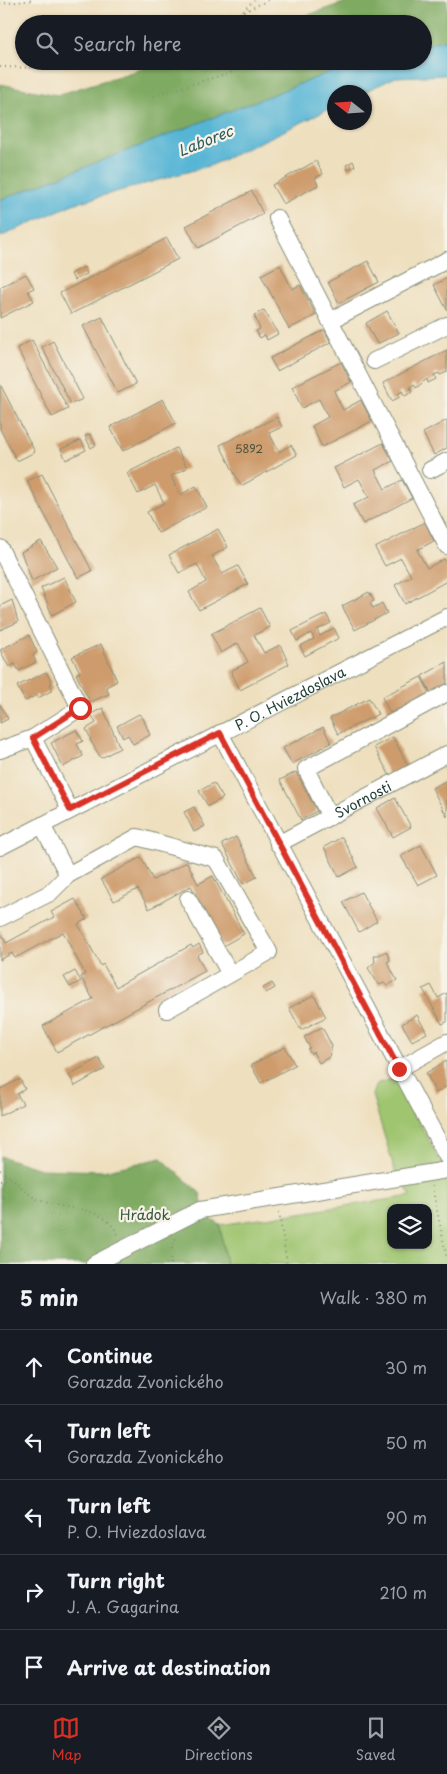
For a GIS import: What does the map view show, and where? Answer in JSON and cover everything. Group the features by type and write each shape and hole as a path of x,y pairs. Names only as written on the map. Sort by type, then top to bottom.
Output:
{"street":[{"path":"277,218 445,536"},
{"path":"330,321 447,260"},
{"path":"374,361 447,325"},
{"path":"430,470 447,461"},
{"path":"0,548 80,708 33,738 0,750"},
{"name":"P. O. Hviezdoslava","path":"0,847 447,617"},
{"path":"330,817 306,769 447,693"},
{"path":"220,733 447,1157"},
{"path":"33,738 70,810"},
{"name":"Svornosti","path":"278,844 447,754"},
{"path":"42,825 68,875"},
{"path":"0,918 50,892 68,875 137,837 216,859 269,952 167,1010"},
{"path":"188,899 230,974"},
{"path":"399,1069 447,1042"},
{"path":"94,1264 200,1210 447,1170"}],"path":[{"path":"0,4 32,0"},
{"path":"240,14 254,0"},
{"path":"240,14 269,0"},
{"path":"0,68 15,68"},
{"path":"154,96 238,70"},
{"path":"0,1170 38,1200 90,1211 114,1226 124,1249"},
{"path":"429,1174 447,1259"},
{"path":"0,1180 12,1178"},
{"path":"277,1198 287,1264"},
{"path":"171,1264 172,1248 186,1217"}],"green space":[{"path":"352,0 447,0 447,39 432,43 432,15 308,15"},
{"path":"139,70 336,70 0,200 0,84 57,95"},
{"path":"395,1078 439,1159 447,1169 447,1264 226,1264 220,1225 411,1196 395,1171 372,1095 376,1084"},
{"name":"Hrádok","path":"0,1156 40,1169 103,1171 161,1158 200,1193 204,1214 220,1225 226,1264 0,1264"}],"water":[{"name":"Laborec","path":"447,39 447,75 396,77 372,88 372,85 327,85 327,110 212,165 73,204 0,237 0,200 336,70 432,70 432,43"}],"building":[{"path":"316,161 323,174 315,178 318,185 283,204 272,185"},
{"path":"353,161 355,166 348,170 346,165"},
{"path":"252,191 263,214 198,248 186,226"},
{"path":"167,238 178,259 71,314 60,293"},
{"path":"368,261 379,282 339,303 328,282"},
{"path":"280,265 292,289 300,285 316,315 289,329 261,275"},
{"path":"84,267 87,274 74,280 71,274"},
{"path":"26,274 34,288 28,291 34,301 0,318 0,287"},
{"path":"447,278 447,310 434,285"},
{"path":"264,310 278,334 267,340 265,335 260,338 256,331 260,329 254,315"},
{"path":"387,311 399,333 377,344 366,323"},
{"path":"102,317 136,384 118,393 83,326"},
{"path":"324,330 331,342 277,371 270,358"},
{"path":"32,340 68,409 52,417 17,348"},
{"path":"53,341 83,399 71,404 42,347"},
{"path":"447,350 447,372 434,375 436,379 428,383 427,379 416,388 414,384 410,387 412,392 405,396 402,391 398,394 400,397 392,401 383,383"},
{"path":"341,362 351,382 334,391 343,410 361,400 372,421 322,447 312,426 328,417 319,399 302,408 292,387"},
{"path":"0,384 35,452 17,461 0,429"},
{"path":"163,399 176,423 123,451 110,427"},
{"path":"277,417 282,427 269,433 279,452 291,445 297,455 241,486 220,445"},
{"path":"447,420 447,448 434,455 423,433"},
{"path":"90,434 96,445 91,448 85,436"},
{"path":"81,440 86,450 66,460 61,449"},
{"path":"383,443 393,461 375,470 385,489 402,480 412,498 363,524 353,505 369,497 359,479 344,487 334,468"},
{"path":"176,448 187,468 171,476 180,495 196,486 207,507 158,533 147,512 164,503 155,485 138,494 127,473"},
{"path":"42,474 92,571 78,578 27,481"},
{"path":"425,522 434,541 417,550 427,568 444,559 447,565 447,581 405,604 395,585 411,576 401,558 385,566 375,548"},
{"path":"218,529 228,547 212,556 222,574 238,566 248,584 199,610 189,592 206,582 197,564 179,573 169,555"},
{"path":"41,541 57,567 32,581 21,552"},
{"path":"64,577 76,602 52,615 41,588"},
{"path":"369,592 374,601 370,603 373,608 382,603 387,613 355,630 342,606"},
{"path":"12,600 18,622 0,630 0,606"},
{"path":"260,608 270,627 254,635 264,653 280,645 289,664 240,690 231,671 248,662 238,643 221,653 211,634"},
{"path":"326,614 331,623 317,630 320,636 334,628 339,638 305,656 300,646 314,639 311,633 297,641 292,631"},
{"path":"29,635 37,652 33,655 36,662 19,671 15,664 9,667 0,650"},
{"path":"101,644 117,681 106,687 109,694 90,702 76,674 80,672 72,657"},
{"path":"447,662 447,684 431,693 422,676"},
{"path":"46,672 52,683 50,684 53,690 38,698 37,695 25,701 17,686"},
{"path":"421,677 430,693 419,698 420,700 390,713 382,697"},
{"path":"369,698 378,714 338,734 330,718"},
{"path":"0,704 8,719 0,723"},
{"path":"103,708 120,748 101,758 90,740 86,729 96,723 91,714"},
{"path":"139,714 143,718 150,735 133,744 128,735 123,738 117,726"},
{"path":"323,727 331,743 292,764 283,748"},
{"path":"76,730 83,741 77,744 83,756 63,767 51,743"},
{"path":"393,737 408,766 390,776 374,747"},
{"path":"296,772 317,811 301,820 280,780"},
{"path":"447,780 447,817 432,788"},
{"path":"214,783 223,798 208,806 199,791"},
{"path":"395,798 411,827 393,837 377,808"},
{"path":"194,807 205,826 194,832 184,812"},
{"path":"236,837 257,877 243,884 222,844"},
{"path":"342,837 358,867 339,877 324,847"},
{"path":"421,845 437,875 418,885 401,856"},
{"path":"141,857 153,880 187,862 198,884 213,876 244,934 223,946 191,886 149,909 138,889 114,901 101,879"},
{"path":"361,892 377,921 359,932 343,902"},
{"path":"75,899 87,919 78,924 101,966 103,964 116,987 191,945 193,948 199,944 203,952 197,955 205,971 57,1052 43,1026 93,999 81,977 85,974 63,932 15,958 12,953 0,960 0,931 6,943 54,917 51,912"},
{"path":"386,951 390,960 387,962 397,980 387,986 384,983 379,985 368,968 375,962 374,955 379,955"},
{"path":"75,971 81,981 70,987 64,977"},
{"path":"272,983 275,988 266,993 263,988"},
{"path":"431,985 438,998 447,993 447,1022 442,1024 423,989"},
{"path":"314,995 326,1017 301,1030 289,1008"},
{"path":"417,1015 427,1033 412,1041 402,1024"},
{"path":"322,1027 332,1046 329,1057 319,1063 313,1052 311,1054 308,1049 310,1048 304,1037"},
{"path":"285,1047 295,1065 261,1083 251,1065"},
{"path":"99,1058 105,1069 75,1086 69,1075"},
{"path":"446,1061 447,1086 436,1093 426,1073"},
{"path":"20,1079 25,1089 17,1094 23,1104 0,1116 0,1089"}],"route":[{"path":"80,708 33,738 70,810 220,733 399,1069"}]}
